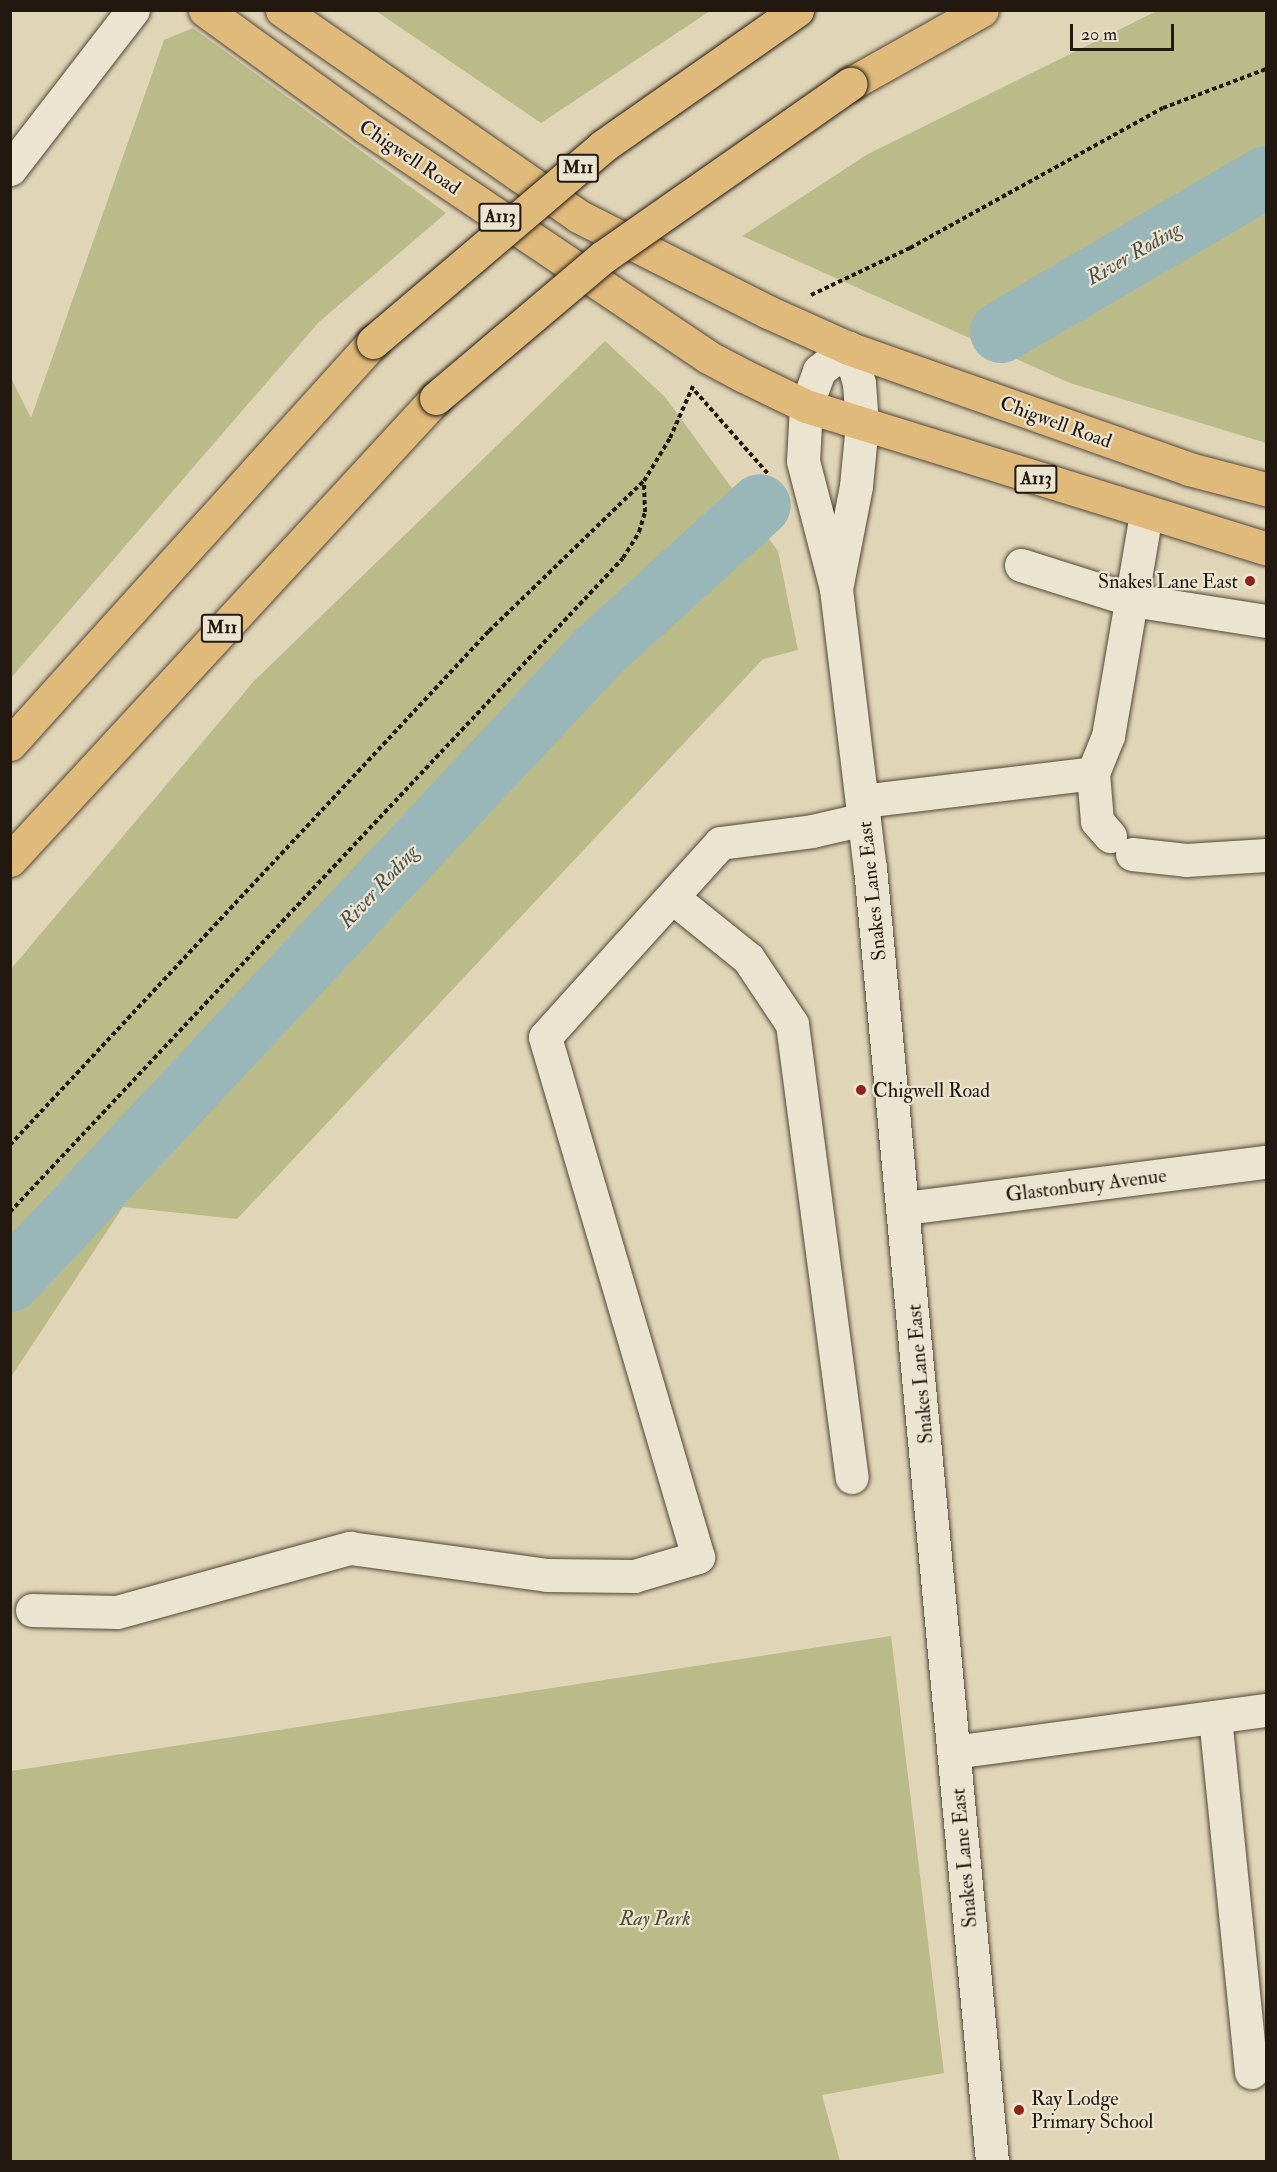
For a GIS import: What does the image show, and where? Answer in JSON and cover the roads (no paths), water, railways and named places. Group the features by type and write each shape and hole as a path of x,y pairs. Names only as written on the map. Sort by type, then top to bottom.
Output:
{"main road":[{"name":"Chigwell Road","path":"205,10 366,128 708,357 806,406 1146,513 1266,548"},
{"name":"Chigwell Road","path":"282,10 578,216 768,312 848,348 1189,469 1266,489"},
{"name":"M11","path":"10,744 373,342 603,146 797,10"},
{"name":"M11","path":"10,860 436,398 603,257 850,84 982,10"}],"street":[{"path":"10,169 133,10"},
{"path":"806,406 819,371 848,348 859,383 862,424"},
{"name":"Snakes Lane East","path":"806,406 803,461 836,589 863,810 904,1208 992,2162"},
{"name":"Snakes Lane East","path":"836,589 856,486 862,424"},
{"path":"1146,513 1108,736 1093,773 1097,821 1121,845 1186,860 1266,855"},
{"path":"1021,565 1132,600 1266,621"},
{"path":"32,1610 117,1612 350,1548 558,1575 634,1576 698,1557 545,1037 720,843 812,831 863,810 1093,773"},
{"path":"672,897 748,958 792,1024 852,1477"},
{"name":"Glastonbury Avenue","path":"904,1208 1266,1162"},
{"path":"954,1752 1266,1710"},
{"path":"1215,1717 1251,2072"}],"waterway":[{"name":"River Roding","path":"1001,332 1266,177"},
{"name":"River Roding","path":"10,1281 599,651 760,505"}],"place":[{"name":"Snakes Lane East","path":"1250,581"},
{"name":"Chigwell Road","path":"861,1090"},
{"name":"Ray Lodge Primary School","path":"1019,2110"}],"park label":[{"name":"Ray Park","path":"655,1918"}]}
